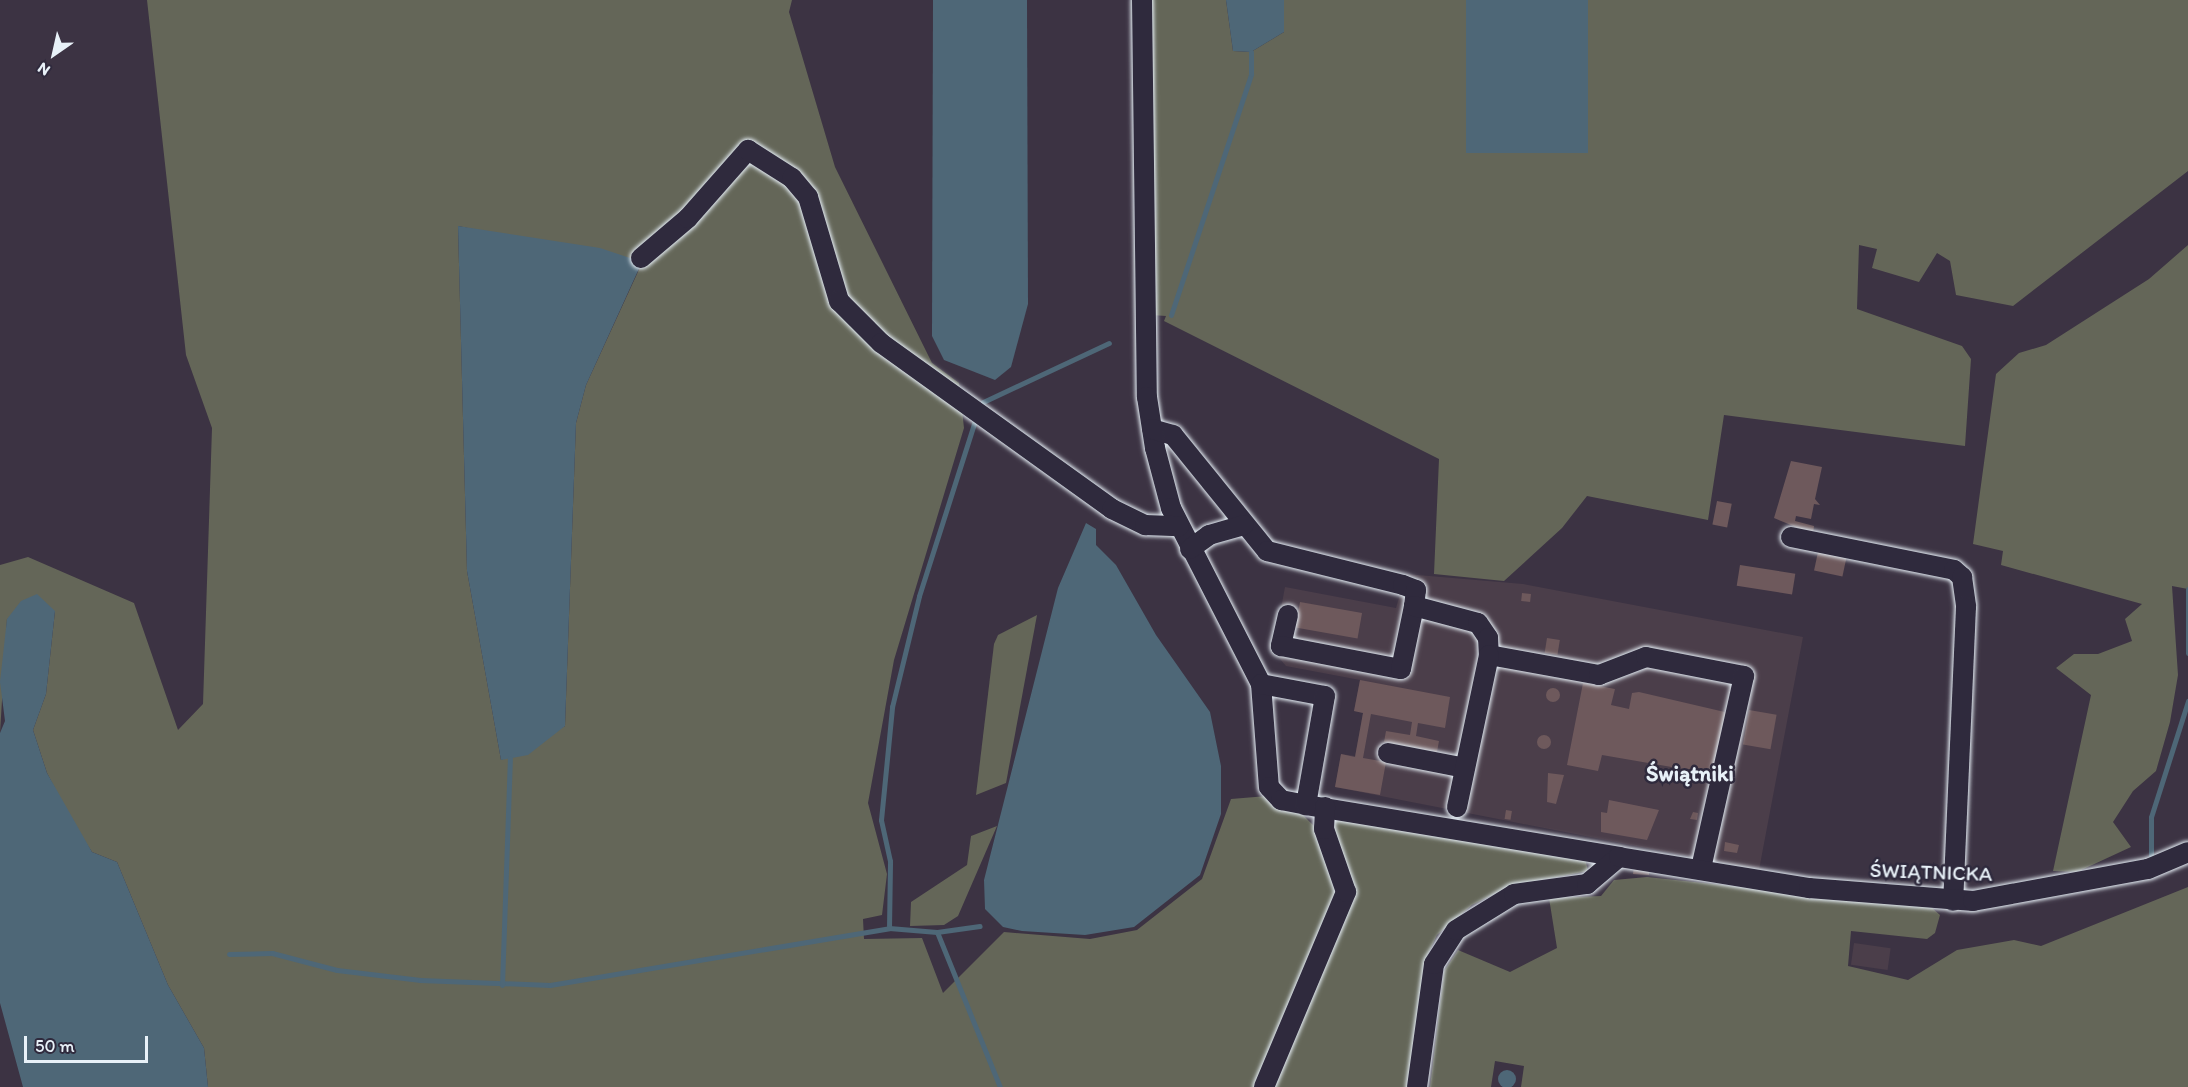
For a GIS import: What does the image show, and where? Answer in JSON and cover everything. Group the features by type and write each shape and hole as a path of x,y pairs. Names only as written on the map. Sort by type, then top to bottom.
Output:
{"street":[{"path":"1142,0 1147,396 1152,429 1179,526 1261,684 1325,696 1315,806 1346,892 1264,1087"},
{"path":"641,258 688,218 748,150 792,178 808,197 839,301 881,343 1112,509 1145,525 1179,526"},
{"path":"1152,429 1173,435 1267,551 1416,590 1401,669 1281,646 1288,615"},
{"path":"1190,549 1209,536 1244,525"},
{"path":"1791,537 1954,570 1962,577 1966,607 1953,901"},
{"path":"1414,606 1478,623 1488,639 1489,655 1457,807"},
{"path":"1489,655 1599,675 1646,657 1744,676 1701,868"},
{"name":"ŚWIĄTNICKA","path":"1261,684 1269,787 1281,800 1619,857 1668,861 1756,880 1953,901 2042,892 2148,869 2188,852"},
{"path":"1388,753 1465,768"},
{"path":"1417,1087 1434,964 1456,930 1514,894 1587,884 1619,857"}],"shaded area":[{"path":"1406,574 1523,584 1803,637 1759,870 1335,787 1341,754 1355,756 1363,713 1354,711 1360,680 1286,666 1273,651 1285,587 1396,608"},
{"path":"1854,943 1891,948 1888,970 1851,965"}],"green space":[{"path":"147,0 792,0 789,12 835,167 932,363 959,383 964,428 894,660 868,803 887,874 882,915 863,919 864,939 922,938 943,993 1004,932 1090,939 1137,930 1202,879 1231,799 1267,796 1303,815 1317,829 1337,820 1585,858 1588,871 1511,886 1472,905 1437,935 1425,960 1407,1087 208,1087 204,1048 168,985 117,862 92,852 72,821 47,773 33,730 46,694 55,611 7,619 0,733 0,565 28,557 134,603 178,730 203,704 212,428 186,355","holes":["458,226 642,263 586,385 576,423 565,726 501,760 467,571"]},
{"path":"1148,0 1226,0 1233,51 1251,52 1284,32 1284,0 2188,0 2188,171 2013,306 1956,295 1950,261 1937,253 1919,282 1872,268 1877,249 1859,245 1857,309 1962,346 1971,359 1965,446 1724,415 1708,520 1587,496 1562,528 1504,581 1434,574 1439,459 1164,321 1166,316 1151,315"},
{"path":"2188,245 2188,589 2172,586 2178,675 2170,722 2156,771 2133,791 2113,822 2131,847 2077,872 2053,871 2091,695 2056,668 2074,654 2098,654 2132,641 2125,619 2142,604 2001,565 2003,551 1973,544 1996,374 2019,353 2046,345 2149,279"},
{"path":"1037,615 1006,783 976,795 994,644 998,635"},
{"path":"997,826 958,916 944,925 910,926 911,902 967,865 971,836"},
{"path":"1647,877 1931,907 1940,915 1935,933 1927,939 1851,931 1848,966 1908,980 1957,950 2014,940 2041,946 2188,887 2188,1087 1521,1087 1524,1066 1495,1061 1491,1087 1430,1087 1444,971 1458,950 1510,972 1557,948 1549,898 1601,896 1614,880"}],"water":[{"path":"933,0 1027,0 1028,304 1011,367 995,380 944,360 932,336"},
{"path":"1226,0 1284,0 1284,32 1251,52 1233,51"},
{"path":"1466,0 1588,0 1588,153 1466,153"},
{"path":"458,226 600,248 642,262 586,385 576,423 565,726 528,755 501,760 467,571"},
{"path":"1086,523 1096,529 1096,545 1116,565 1156,635 1210,712 1221,766 1221,814 1200,875 1134,927 1085,935 1022,931 1003,927 985,909 984,880 1058,588"},
{"path":"37,594 55,611 46,694 33,730 47,773 92,852 117,862 168,985 204,1048 208,1087 23,1087 0,1003 0,733 5,721 0,682 7,619 21,601"},
{"path":"1507,1070 1513,1073 1516,1079 1513,1085 1507,1088 1501,1085 1498,1079 1501,1073"}],"building":[{"path":"1791,461 1822,467 1815,499 1820,505 1814,504 1811,519 1796,516 1795,521 1814,526 1813,534 1774,518"},
{"path":"1717,501 1732,504 1727,527 1712,525"},
{"path":"1818,552 1846,558 1842,577 1814,571"},
{"path":"1740,565 1795,574 1792,595 1737,586"},
{"path":"1522,593 1531,594 1530,602 1521,601"},
{"path":"1300,602 1362,613 1358,639 1295,628"},
{"path":"1547,638 1560,640 1557,655 1545,653"},
{"path":"1360,680 1450,697 1445,728 1418,723 1416,736 1439,741 1437,752 1384,742 1386,731 1410,735 1412,722 1371,714 1363,758 1386,762 1380,795 1335,787 1341,754 1355,757 1363,713 1354,711"},
{"path":"1583,683 1615,689 1611,705 1629,709 1632,693 1639,692 1729,713 1718,775 1602,755 1598,771 1567,765"},
{"path":"1553,688 1558,690 1560,695 1558,700 1553,702 1548,700 1546,695 1548,690"},
{"path":"1749,710 1777,715 1770,749 1743,744"},
{"path":"1544,735 1549,737 1551,742 1549,747 1544,749 1539,747 1537,742 1539,737"},
{"path":"1548,773 1564,775 1556,804 1547,802"},
{"path":"1609,800 1659,810 1647,840 1601,832 1601,812 1607,813"},
{"path":"1506,810 1512,811 1511,820 1505,819"},
{"path":"1693,812 1698,813 1697,820 1690,819"},
{"path":"1725,842 1739,845 1737,853 1724,851"},
{"path":"1634,866 1649,868 1649,875 1633,874"}],"waterway":[{"path":"1171,315 1251,74 1251,52"},
{"path":"983,402 1109,343"},
{"path":"889,928 890,861 881,820 892,707 919,596 975,420"},
{"path":"2188,589 2188,653"},
{"path":"2151,855 2151,817 2188,701"},
{"path":"502,985 510,758"},
{"path":"229,954 272,953 337,970 420,980 550,985 889,928 937,932 980,926"},
{"path":"937,932 1000,1087"}],"district":[{"name":"Świątniki","path":"1690,774"}]}
